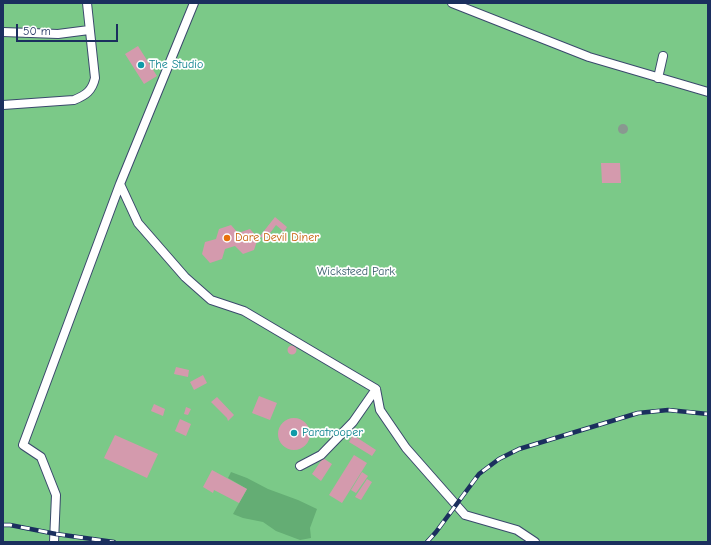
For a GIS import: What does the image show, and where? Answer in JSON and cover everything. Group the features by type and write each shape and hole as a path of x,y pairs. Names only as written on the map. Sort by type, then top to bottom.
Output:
{"lane":[{"path":"3,105 74,100 89,92 93,86 94,78 87,3"},
{"path":"54,542 56,534 56,495 41,457 23,445 120,184 194,3"},
{"path":"452,3 589,57 708,92"},
{"path":"3,32 58,34 89,30"},
{"path":"658,78 663,56"},
{"path":"120,184 138,223 185,276 211,300 244,311 376,389 380,410 406,448 465,516 485,520 517,530 535,542"},
{"path":"300,466 321,455 353,422 376,389"}],"green space":[{"name":"Wicksteed Park","path":"3,3 708,3 708,542 3,542"},
{"path":"231,472 317,509 310,528 311,538 300,540 276,531 263,522 243,518 233,514 247,489 228,478"}],"building":[{"name":"The Studio","path":"138,46 157,76 144,84 125,54"},
{"path":"601,163 620,163 621,183 602,183"},
{"path":"275,217 287,227 284,232 276,225 265,240 260,236"},
{"path":"231,225 238,233 250,229 258,238 254,250 243,254 235,246 225,249 222,259 210,263 202,254 205,242 216,239 219,229"},
{"path":"292,345 297,350 292,355 287,350"},
{"path":"176,367 189,370 188,377 174,374"},
{"path":"203,375 207,383 194,390 190,382"},
{"path":"259,396 277,403 270,420 252,413"},
{"path":"217,397 234,415 228,421 227,418 211,402"},
{"path":"154,404 165,409 163,416 151,411"},
{"path":"186,407 191,409 188,415 184,414"},
{"name":"Paratrooper","path":"294,418 300,419 307,425 310,434 309,440 303,447 294,450 288,449 281,443 278,434 279,428 285,421"},
{"path":"180,419 191,424 186,436 175,431"},
{"path":"115,435 158,454 147,478 104,458"},
{"path":"353,435 376,450 372,456 349,442"},
{"path":"354,455 367,463 342,503 329,495"},
{"path":"323,458 332,464 321,481 312,474"},
{"path":"212,470 247,489 239,503 214,490 213,493 203,487"},
{"path":"362,472 368,476 356,493 351,490"},
{"path":"367,479 372,482 361,500 355,497"}],"railway":[{"path":"427,542 479,474 499,459 519,449 638,413 668,410 708,414"},
{"path":"3,525 114,542"}],"place":[{"name":"The Studio","path":"141,65"},
{"name":"Dare Devil Diner","path":"227,238"},
{"name":"Paratrooper","path":"294,433"}]}
